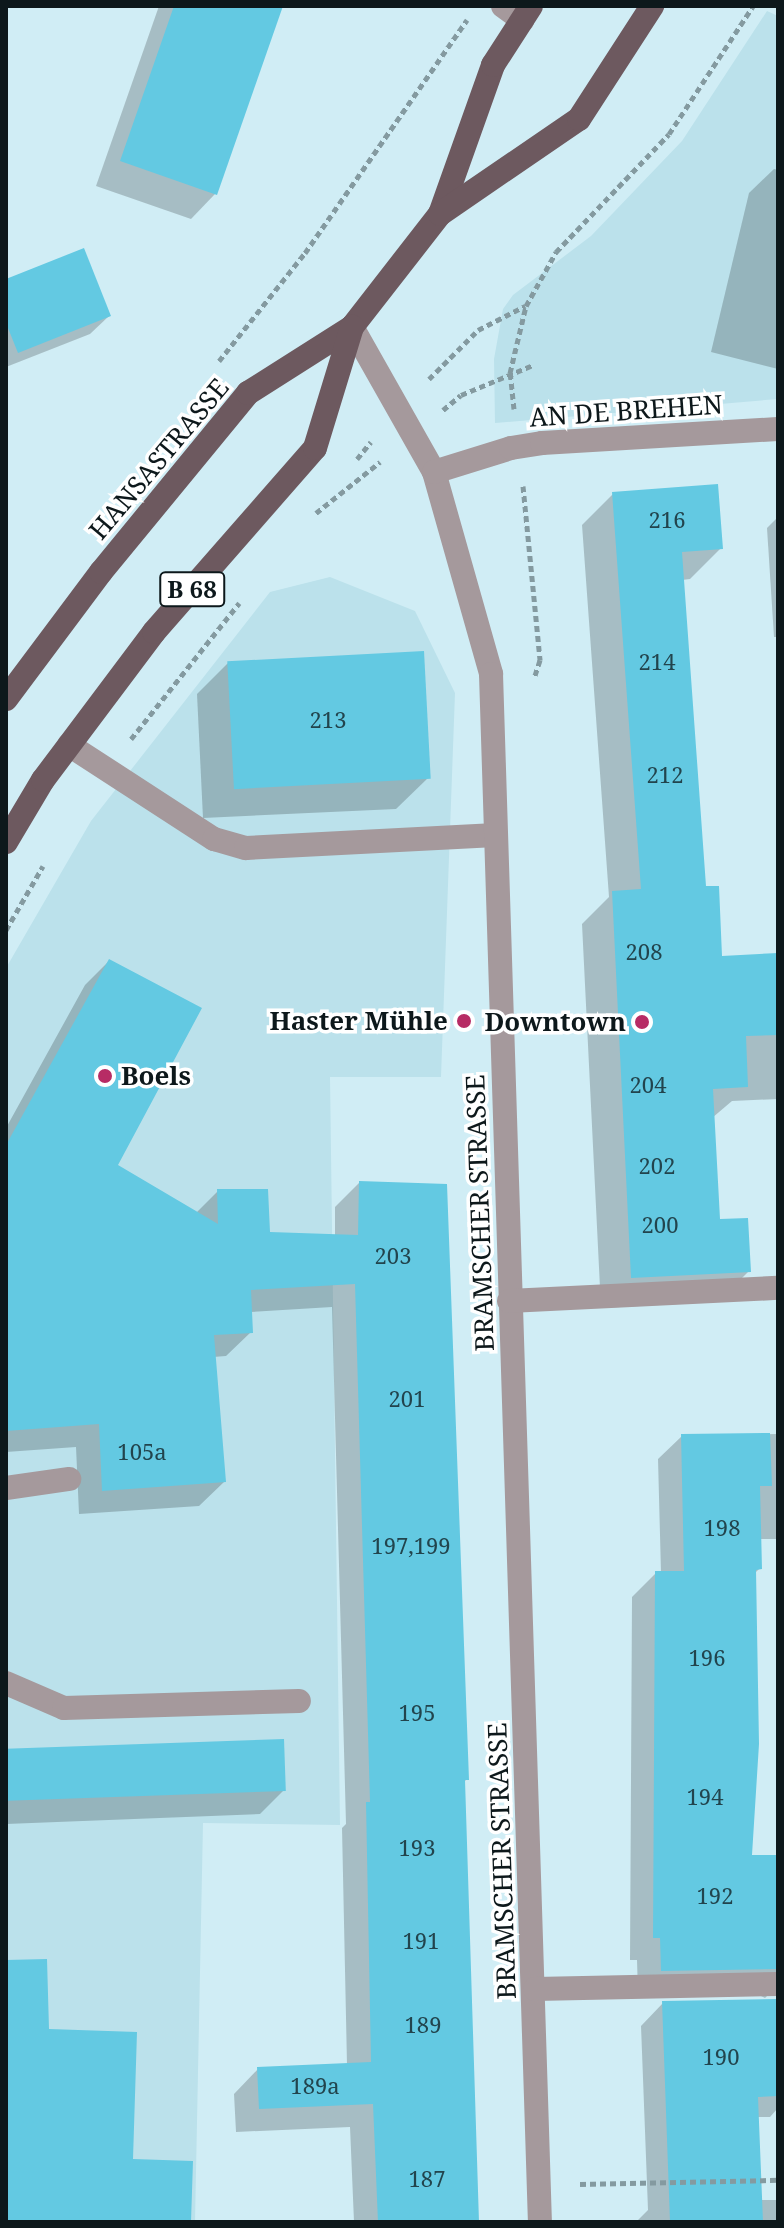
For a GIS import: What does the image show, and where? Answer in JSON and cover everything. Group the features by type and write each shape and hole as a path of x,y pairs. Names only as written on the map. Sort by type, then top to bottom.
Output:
{"main road":[{"name":"B 68","path":"6,842 43,780 154,632 315,448 352,327 440,214 579,119 652,6"},
{"name":"B 68","path":"440,214 493,65 519,11"},
{"name":"HANSASTRASSE","path":"6,699 101,572 248,393 352,327"}],"street":[{"name":"BRAMSCHER STRASSE","path":"352,327 434,472 491,674 540,2222"},
{"name":"AN DE BREHEN","path":"434,472 519,446 778,429"},
{"path":"69,745 214,839 246,848 496,835"},
{"path":"509,1301 778,1288"},
{"path":"6,1488 69,1479"},
{"path":"6,1683 64,1708 299,1701"},
{"path":"535,1989 778,1984"}],"path":[{"path":"493,733 526,702 540,660 510,373 526,306 556,252 669,134 753,6"},
{"path":"305,253 468,19"},
{"path":"440,412 461,395 533,365"},
{"path":"306,522 389,454"},
{"path":"107,769 245,595"},
{"path":"6,930 45,863"},
{"path":"539,2185 778,2180"}],"shaded area":[{"path":"767,11 778,16 778,399 495,423 494,359 503,309 513,295 591,236 682,141"},
{"path":"330,577 415,611 455,693 441,1077 330,1077 340,1825 203,1823 195,2222 6,2222 6,968 91,821 270,592"}],"building":[{"path":"174,6 283,6 217,195 120,161"},
{"path":"84,248 111,316 18,353 6,323 6,279"},
{"path":"718,484 723,549 682,552 706,886 719,886 722,956 778,953 778,1035 746,1036 748,1087 713,1089 720,1219 748,1218 751,1272 631,1278 612,891 641,889 612,492"},
{"path":"424,651 431,779 234,789 227,661"},
{"path":"109,959 202,1008 118,1165 218,1224 217,1189 268,1189 270,1232 358,1235 359,1181 447,1184 469,1780 465,1780 479,2222 378,2222 373,2104 259,2109 257,2067 371,2062 366,1802 370,1802 355,1284 251,1290 253,1333 214,1335 226,1482 102,1491 99,1424 6,1431 6,1145"},
{"path":"770,1433 772,1486 760,1486 762,1569 756,1570 759,1744 752,1855 778,1855 778,1969 661,1971 660,1938 653,1938 655,1571 684,1571 681,1434"},
{"path":"284,1739 286,1791 8,1801 6,1749"},
{"path":"47,1959 49,2029 137,2032 133,2159 193,2161 191,2222 6,2222 6,1960"},
{"path":"778,1999 778,2096 758,2097 763,2222 670,2222 662,2001"}],"place":[{"name":"Haster Mühle","path":"464,1021"},
{"name":"Downtown","path":"642,1022"},
{"name":"Boels","path":"105,1076"}]}
